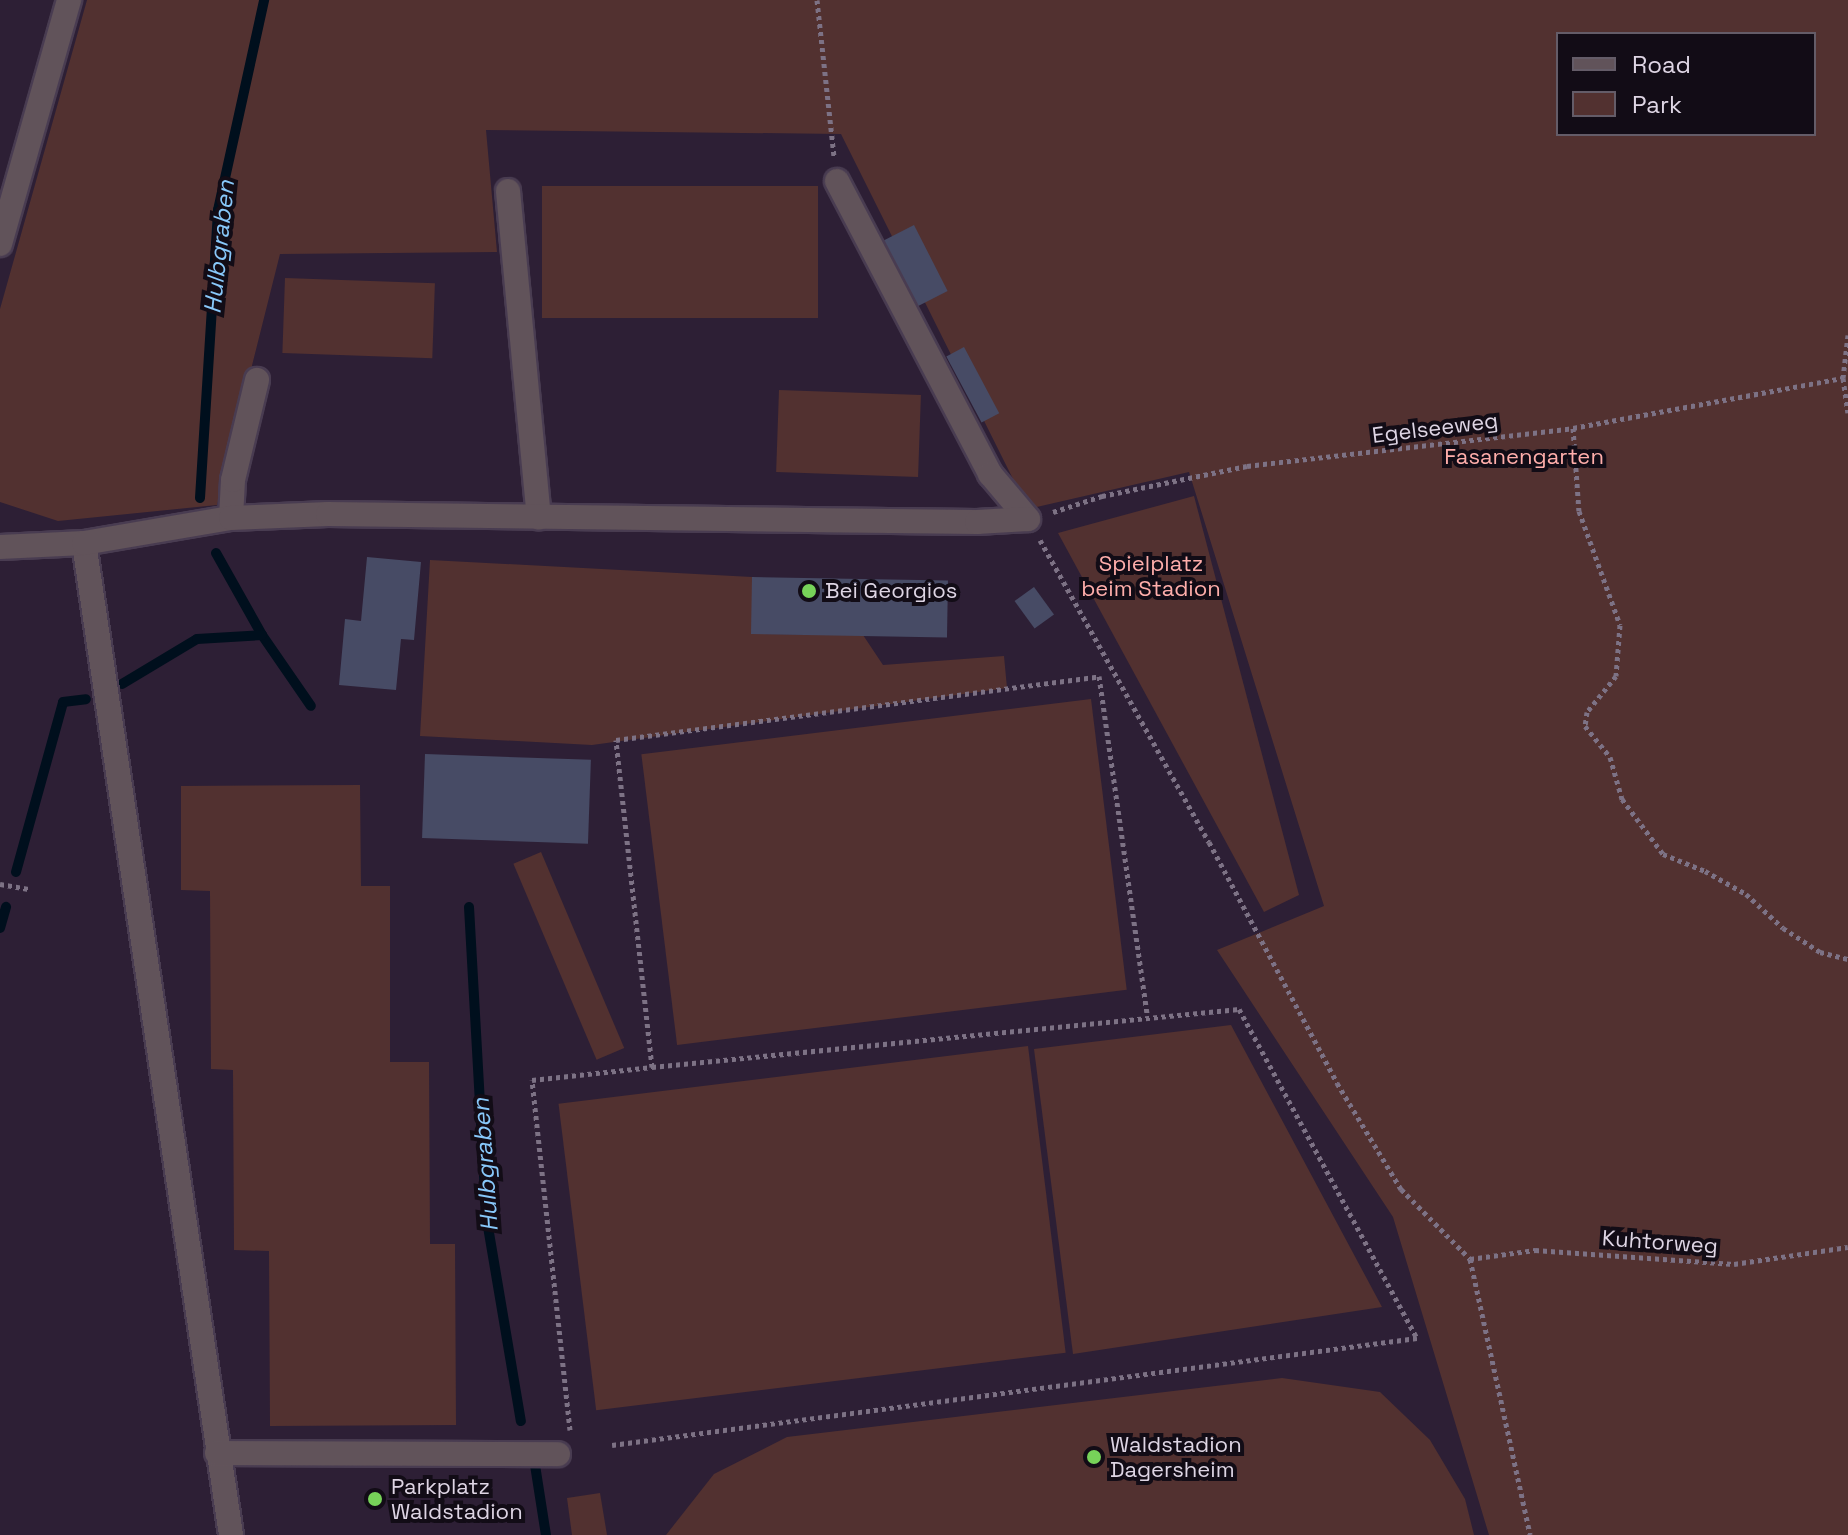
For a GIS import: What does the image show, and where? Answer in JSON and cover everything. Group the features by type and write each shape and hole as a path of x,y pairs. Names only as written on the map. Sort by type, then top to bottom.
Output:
{"street":[{"path":"0,244 69,0"},
{"path":"837,181 990,474 1028,519"},
{"path":"508,191 539,518"},
{"path":"231,518 233,480 257,380"},
{"path":"0,547 84,543 231,518 328,514 961,522 1028,519"},
{"path":"84,543 231,1535"},
{"path":"217,1453 565,1447"}],"path":[{"path":"817,0 837,181"},
{"path":"1848,335 1848,413"},
{"name":"Egelseeweg","path":"1028,519 1102,496 1247,466 1573,428 1846,378"},
{"path":"1573,428 1579,511 1620,625 1616,676 1587,712 1585,726 1610,757 1622,799 1663,854 1705,871 1746,894 1783,928 1820,952 1848,959"},
{"path":"1028,519 1209,842 1337,1083 1401,1189 1470,1259 1530,1535"},
{"path":"652,1067 616,740 1099,676 1147,1015"},
{"path":"0,884 29,889"},
{"path":"565,1447 532,1080 1147,1015 1239,1009 1417,1338 612,1445"},
{"name":"Kuhtorweg","path":"1470,1259 1535,1250 1734,1264 1848,1247"}],"green space":[{"name":"Fasanengarten","path":"87,0 1848,0 1848,1535 1489,1535 1393,1217 1217,950 1324,906 1189,472 1028,509 841,134 486,130 497,252 280,254 217,505 58,521 0,502 0,309"},
{"path":"542,186 818,186 818,318 542,318"},
{"path":"285,278 435,283 432,358 282,353"},
{"path":"779,390 921,395 918,477 776,472"},
{"name":"Spielplatz beim Stadion","path":"1194,496 1299,895 1264,912 1058,533"},
{"path":"430,560 752,577 752,634 863,635 883,665 1004,656 1007,688 592,745 420,736"},
{"path":"1091,699 1127,990 677,1045 641,754"},
{"path":"360,785 361,886 390,886 390,1062 429,1062 430,1244 455,1244 456,1425 270,1426 269,1251 234,1250 233,1070 211,1069 210,891 181,890 181,786"},
{"path":"541,852 624,1048 597,1060 513,864"},
{"path":"1231,1025 1382,1307 1073,1354 1034,1049"},
{"path":"1028,1046 1066,1353 596,1410 559,1104"},
{"name":"Waldstadion Dagersheim","path":"1282,1378 1380,1392 1430,1440 1465,1499 1474,1535 666,1535 714,1474 787,1437"},
{"path":"600,1493 607,1535 572,1535 567,1498"}],"building":[{"path":"914,225 948,291 913,309 879,243"},
{"path":"964,347 999,413 982,423 946,356"},
{"path":"367,557 421,562 414,640 401,639 396,690 339,685 345,619 361,621"},
{"path":"752,577 948,580 947,637 751,634"},
{"path":"1034,587 1054,615 1035,629 1015,601"},
{"path":"425,754 591,760 588,844 422,838"}],"waterway":[{"name":"Hulbgraben","path":"200,498 218,210 264,0"},
{"name":"Hulbgraben","path":"216,553 262,635 311,706"},
{"path":"122,684 197,639 262,635"},
{"path":"16,872 63,702 86,699"},
{"path":"0,928 6,907"},
{"name":"Hulbgraben","path":"469,907 486,1215 521,1421"},
{"name":"Hulbgraben","path":"535,1465 546,1535"}],"place":[{"name":"Bei Georgios","path":"809,591"},
{"name":"Waldstadion Dagersheim","path":"1094,1457"},
{"name":"Parkplatz Waldstadion","path":"375,1499"}]}
